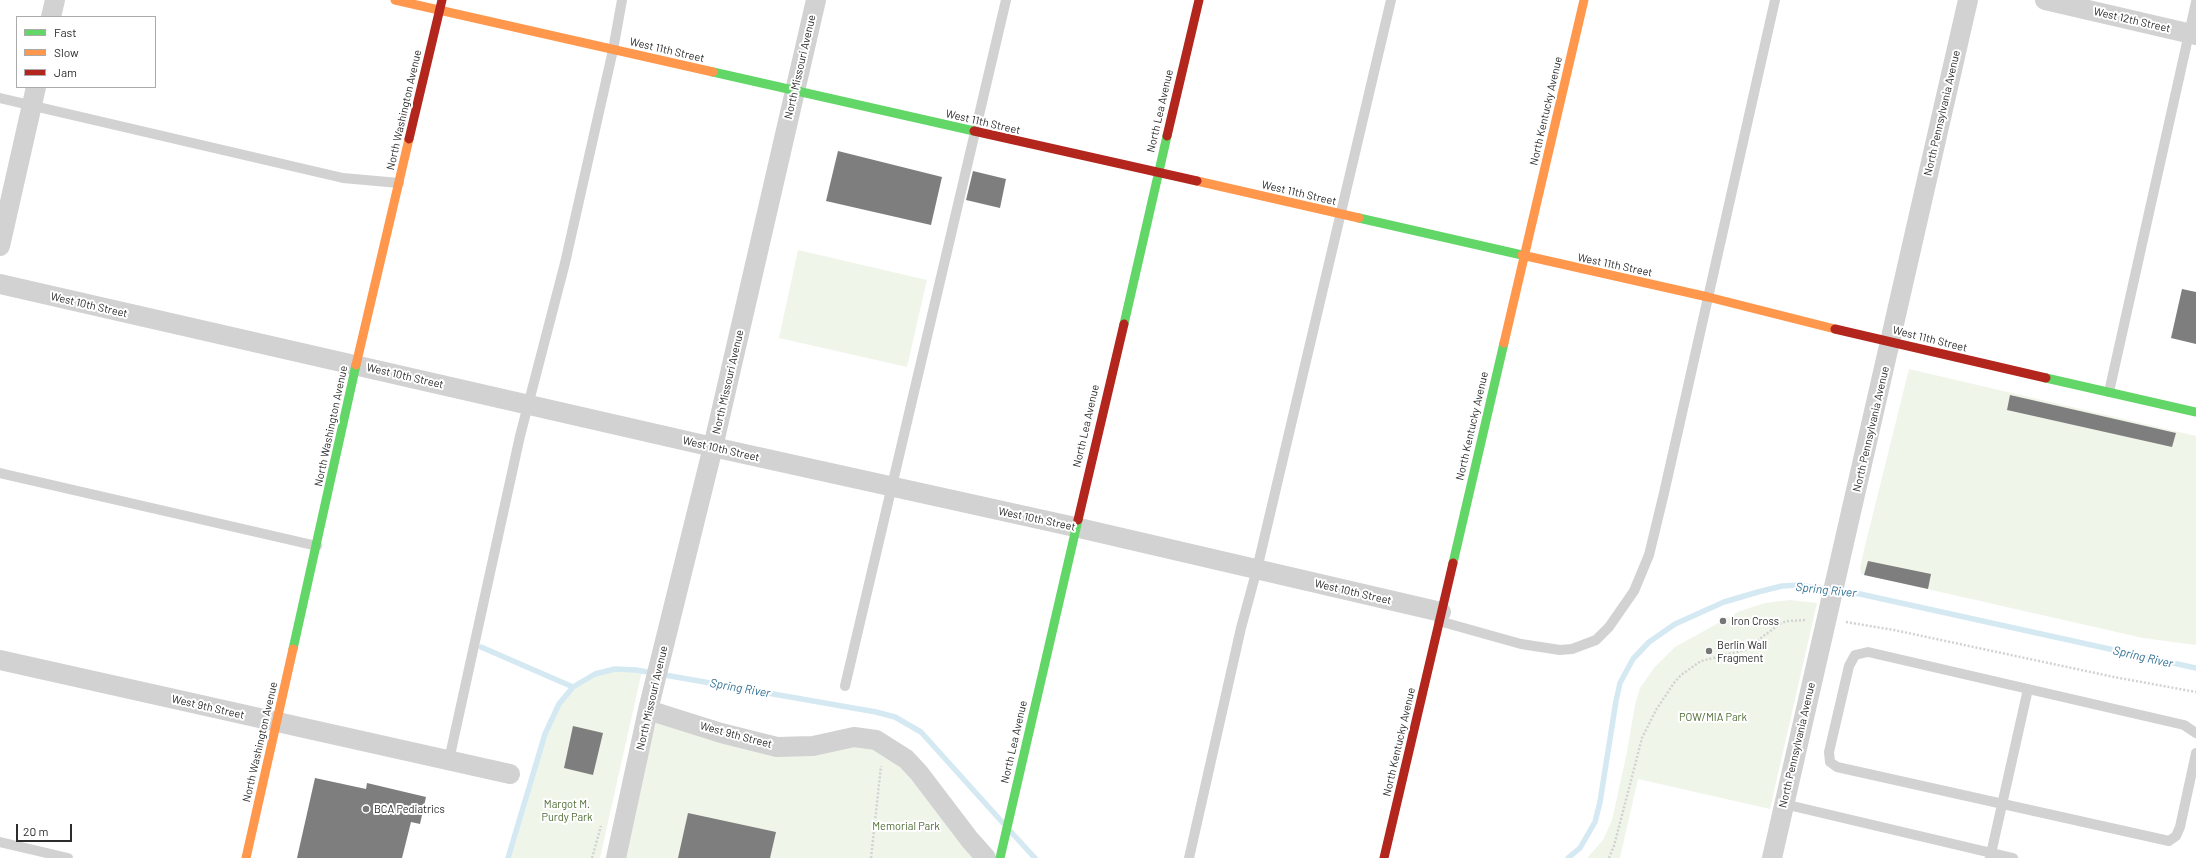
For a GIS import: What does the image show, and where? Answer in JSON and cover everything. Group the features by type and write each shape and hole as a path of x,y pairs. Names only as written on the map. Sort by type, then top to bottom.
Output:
{"street":[{"path":"51,16 55,0"},
{"name":"West 11th Street","path":"395,0 1524,257 1708,297 1891,342 2196,412"},
{"name":"North Washington Avenue","path":"246,858 317,546 356,366 442,0"},
{"name":"North Missouri Avenue","path":"616,858 648,710 712,447 816,0"},
{"name":"North Lea Avenue","path":"996,856 1013,797 1199,0"},
{"name":"North Kentucky Avenue","path":"1384,858 1584,0"},
{"name":"North Pennsylvania Avenue","path":"1772,858 1968,0"},
{"name":"West 12th Street","path":"2045,0 2193,34"},
{"path":"0,246 34,96"},
{"name":"West 10th Street","path":"0,284 712,447 892,486 1257,569 1440,617"},
{"name":"West 9th Street","path":"0,660 510,774"},
{"name":"West 9th Street","path":"648,710 736,737 777,746 813,746 854,737 876,740 901,756 919,773 970,840 996,856"}],"lane":[{"path":"449,760 520,436 565,263 613,50 622,0"},
{"path":"845,686 1006,0"},
{"path":"1190,858 1241,628 1257,569 1391,0"},
{"path":"1440,617 1521,644 1560,650 1572,649 1590,643 1608,627 1634,591 1649,555 1775,0"},
{"path":"2109,392 2193,34 2196,2"},
{"path":"0,98 34,96 343,178 399,183"},
{"path":"0,473 317,546"},
{"path":"2196,733 2184,725 1868,652 1855,655 1849,666 1829,752 1830,762 1837,767 2169,841 2176,836 2180,827 2196,753"},
{"path":"1990,855 2028,689"},
{"path":"1784,804 1990,855 2013,858"},
{"path":"0,842 68,858"}],"path":[{"path":"871,858 882,758"}],"green space":[{"path":"798,250 927,280 907,367 779,338"},
{"path":"1909,369 2196,436 2196,645 2143,638 1861,574 1860,568 1863,554"},
{"name":"POW/MIA Park","path":"1790,600 1817,603 1770,809 1638,779 1620,858 1587,858 1603,840 1612,820 1627,752 1635,705 1640,688 1654,668 1675,647 1740,611 1765,603"},
{"name":"Margot M. Purdy Park","path":"615,669 642,671 600,858 508,858 545,734 559,704 573,687 595,674"},
{"name":"Memorial Park","path":"648,710 751,741 876,740 981,858 616,858"}],"building":[{"path":"838,151 942,177 931,225 826,201"},
{"path":"973,171 1006,179 1000,208 966,200"},
{"path":"2182,289 2196,292 2196,344 2171,338"},
{"path":"2010,395 2176,433 2172,447 2007,410"},
{"path":"1868,561 1931,574 1928,589 1864,575"},
{"path":"573,726 603,733 593,775 564,768"},
{"name":"BCA Pediatrics","path":"315,778 366,789 367,783 426,797 420,824 411,822 402,858 297,858"},
{"path":"688,813 776,832 770,858 678,858"}],"waterway":[{"name":"Spring River","path":"1568,858 1580,848 1595,822 1600,802 1620,683 1633,659 1649,642 1675,624 1724,602 1782,586 1798,585 1860,594 2196,668"},
{"path":"481,647 573,687"},
{"name":"Spring River","path":"508,858 545,734 559,704 573,687 595,674 615,669 636,670 876,712 895,717 921,732 1003,823"},
{"name":"Spring River","path":"1011,832 1035,858"}],"traffic: fast":[{"path":"713,72 974,131"},
{"path":"1124,324 1167,136"},
{"path":"1359,218 1522,255"},
{"path":"1453,563 1504,343"},
{"path":"293,649 356,365"},
{"path":"2046,378 2196,412"},
{"path":"1000,858 1078,520"}],"traffic: slow":[{"path":"395,0 713,72"},
{"path":"1504,343 1584,0"},
{"path":"356,365 409,139"},
{"path":"1197,181 1359,218"},
{"path":"1522,255 1708,297 1835,329"},
{"path":"246,858 293,649"}],"traffic: jam":[{"path":"409,139 442,0"},
{"path":"1167,136 1199,0"},
{"path":"974,131 1197,181"},
{"path":"1078,520 1124,324"},
{"path":"1835,329 2046,378"},
{"path":"1384,858 1453,563"}],"place":[{"name":"Iron Cross","path":"1723,621"},
{"name":"Berlin Wall Fragment","path":"1709,651"},
{"name":"BCA Pediatrics","path":"366,809"}]}
